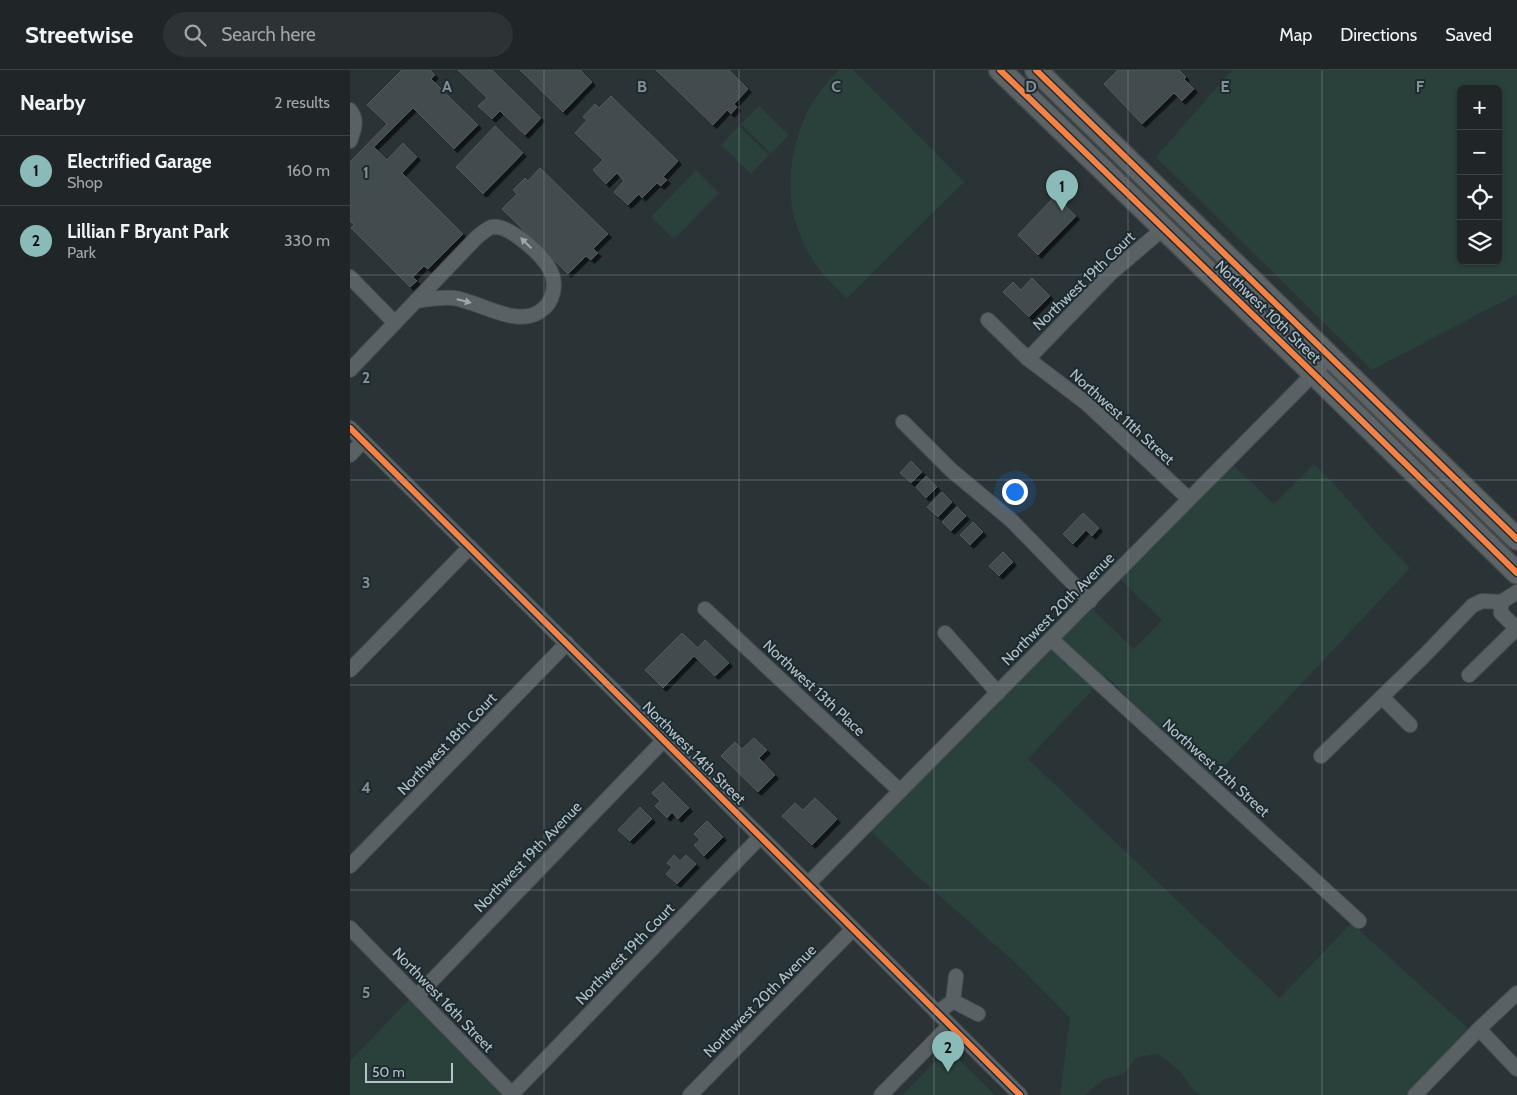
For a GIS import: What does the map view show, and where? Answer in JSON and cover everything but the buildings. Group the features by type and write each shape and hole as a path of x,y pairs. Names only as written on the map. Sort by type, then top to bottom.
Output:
{"highway":[{"name":"Northwest 10th Street","path":"1000,70 1517,572"},
{"name":"Northwest 10th Street","path":"1036,70 1517,539"},
{"path":"1116,182 1133,165"}],"street":[{"path":"350,110 355,120 355,129 350,141"},
{"path":"350,370 476,238 493,227 509,230 518,236 544,261 550,269 554,281 554,291 546,307 529,316 506,315 454,298 434,298 416,301"},
{"name":"Northwest 19th Court","path":"1028,359 1110,274 1164,228"},
{"path":"350,277 395,323"},
{"name":"Northwest 11th Street","path":"988,320 1028,359 1086,402 1189,500"},
{"name":"Northwest 20th Avenue","path":"808,884 1330,357"},
{"path":"903,422 951,470 1011,520 1090,601"},
{"name":"Northwest 14th Street","path":"350,428 1020,1095"},
{"path":"350,455 363,441"},
{"path":"350,670 470,547"},
{"path":"1321,756 1424,657 1472,606 1482,601 1501,602 1517,592"},
{"path":"1469,675 1517,629 1501,613 1501,602"},
{"name":"Northwest 13th Place","path":"705,609 900,791"},
{"path":"946,633 998,694"},
{"name":"Northwest 12th Street","path":"1051,639 1359,921"},
{"name":"Northwest 18th Court","path":"350,866 567,644"},
{"path":"1382,697 1410,725"},
{"name":"Northwest 19th Avenue","path":"417,996 664,740"},
{"name":"Northwest 19th Court","path":"513,1094 760,837"},
{"name":"Northwest 16th Street","path":"350,928 513,1094"},
{"name":"Northwest 20th Avenue","path":"690,1095 853,929"},
{"path":"937,1013 952,1001 956,976"},
{"path":"1415,1095 1517,993"},
{"path":"952,1001 978,1014"},
{"path":"881,1095 950,1025"},
{"path":"1479,1029 1517,1069"}],"green space":[{"path":"839,70 853,70 964,182 847,298 821,272 808,252 794,217 791,203 793,156 802,125 815,99"},
{"path":"1232,70 1517,70 1517,294 1372,370 1156,157"},
{"path":"759,106 789,135 771,154 741,124"},
{"path":"739,126 769,155 751,174 721,145"},
{"path":"696,170 719,193 674,239 651,217"},
{"path":"1232,464 1274,504 1314,464 1410,568 1213,778 1106,676 1104,678 1060,638 1091,608 1134,649 1162,620 1120,579"},
{"path":"1050,648 1094,688 1028,759 1280,998 1351,923 1469,1029 1406,1095 1201,1095 1192,1088 1171,1063 1158,1054 1137,1057 1124,1074 1103,1080 1085,1095 1060,1095 1070,1018 1021,968 915,874 870,830"},
{"path":"410,999 504,1095 350,1095 350,1061"},
{"path":"948,1049 995,1095 902,1095"}],"cycle path":[{"path":"1000,70 1517,573"},
{"path":"1036,70 1517,539"},
{"path":"350,428 1020,1095"}],"place":[{"name":"Electrified Garage","path":"1062,211"},
{"name":"Lillian F Bryant Park","path":"948,1072"}]}
